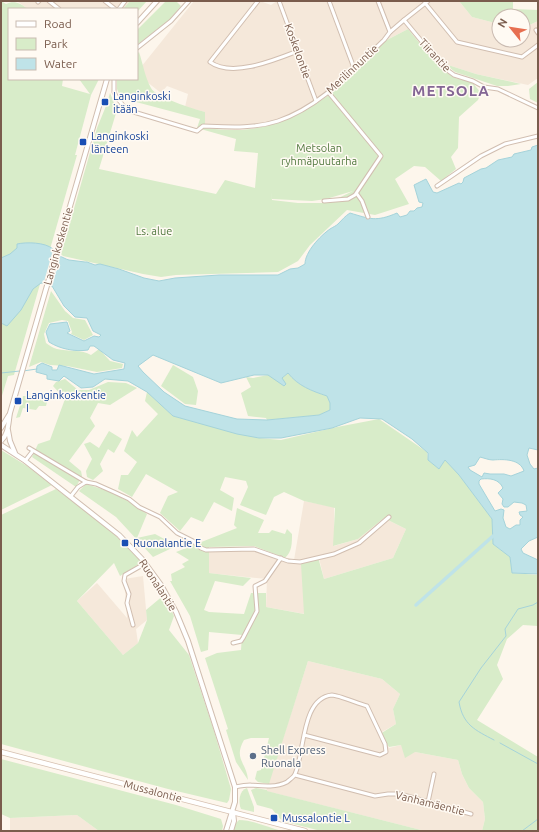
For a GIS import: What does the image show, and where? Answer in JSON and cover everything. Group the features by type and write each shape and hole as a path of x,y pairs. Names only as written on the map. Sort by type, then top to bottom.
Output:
{"main road":[{"name":"Mussalontie","path":"1,752 305,831"}],"street":[{"path":"49,1 58,8"},
{"path":"105,1 114,8"},
{"path":"138,22 158,1"},
{"path":"138,47 171,21 189,1"},
{"path":"258,1 210,62 215,65 225,67 245,68 298,51"},
{"name":"Koskelontie","path":"280,1 316,101"},
{"path":"329,1 354,68"},
{"path":"378,1 390,32"},
{"path":"427,2 457,42 522,56 538,45"},
{"name":"Merilinnuntie","path":"114,80 114,92 126,110 197,131 202,126 234,128 278,121 299,112 329,93 390,32 427,2"},
{"name":"Tiirantie","path":"404,20 443,67 454,75 473,81 484,87 498,90 538,108"},
{"name":"Langinkoskentie","path":"1,441 8,430 10,413 107,80"},
{"path":"324,201 348,199 357,194 381,156 329,93"},
{"path":"437,186 481,156 505,144 538,136"},
{"path":"357,194 362,201 368,217"},
{"name":"Langinkoskentie","path":"2,426 10,413"},
{"path":"8,430 10,441 16,454"},
{"name":"Ruonalantie","path":"1,445 16,454 119,535 146,564 167,595 181,622 195,661 235,787 233,812"},
{"path":"29,448 32,452 86,482 96,484 114,492 129,499 138,507 160,516 177,533 206,550 254,549 293,562 300,562 334,554 359,543 389,517"},
{"path":"25,461 32,452"},
{"path":"71,496 86,482"},
{"path":"233,643 241,642 257,611 255,586 265,581 281,558"},
{"path":"133,625 128,603 129,594 124,581 125,575 146,564"},
{"path":"235,787 248,785 277,785 287,782 295,775 304,735 311,709 319,699 332,695 367,706 385,744 386,752 380,755 304,735"},
{"path":"428,802 434,774"},
{"name":"Vanhamäentie","path":"295,775 375,796 400,794 471,814"},
{"path":"226,831 233,812"},
{"path":"231,831 234,821 233,812"}],"shaded area":[{"path":"17,1 130,1 124,8 27,8"},
{"path":"194,1 260,1 271,5 277,1 428,1 429,3 432,1 459,1 472,17 491,22 491,48 531,48 531,24 538,21 538,78 528,85 476,74 445,64 441,69 408,29 385,41 331,93 299,113 278,123 237,130 205,128 205,112 185,107 188,94 167,86 161,93 138,75 138,71"},
{"path":"304,501 334,507 334,546 358,539 384,518 406,529 393,558 324,579 319,558 305,614 266,607 267,579 208,573 209,551 257,551 294,560"},
{"path":"143,576 147,620 136,629 138,643 123,655 77,601 97,583 127,618 124,579"},
{"path":"308,661 382,679 400,694 393,709 396,724 382,732 389,748 401,745 415,752 458,760 462,774 469,788 483,802 485,819 482,831 425,831 266,791"},
{"path":"77,815 99,831 10,831 10,818"}],"green space":[{"path":"1,1 6,4 12,2 17,3 26,8 8,8 8,80 63,80 62,86 90,94 80,80 98,80 91,95 75,155 77,155 14,375 8,376 1,399"},
{"path":"130,1 147,1 138,11 138,8 124,8"},
{"path":"166,1 176,1 181,6 169,20 138,44 138,29"},
{"path":"459,1 513,1 513,8 491,8 491,22 472,17"},
{"path":"531,10 538,10 538,21 531,24"},
{"path":"408,29 441,69 455,78 472,82 481,93 478,100 459,117 458,148 451,157 456,169 441,181 425,167 414,166 395,179 409,204 375,215 347,210 310,245 298,261 278,272 176,275 161,277 63,256 61,254 97,128 110,93 117,110 99,169 216,194 225,180 255,188 258,153 234,151 236,139 197,128 200,119 121,98 117,89 117,80 138,80 139,52 151,88 160,95 175,102 205,112 205,128 236,130 273,124 285,120 329,95 379,156 381,154 331,93 385,41","holes":["271,191 272,199 312,201 326,199 353,191 328,203 298,203 272,200"]},
{"path":"445,64 476,74 521,84 497,86 455,72"},
{"path":"538,82 538,103 530,99 529,89"},
{"path":"51,291 65,311 73,318 85,320 93,335 84,340 71,334 72,332 68,321 62,320 49,323 44,334 46,343 57,349 83,352 91,355 99,349 110,361 123,364 122,368 97,372 67,366 50,365 41,362 29,367"},
{"path":"173,365 193,377 198,391 196,405 185,404 161,386"},
{"path":"288,373 301,385 327,396 330,403 330,410 319,415 267,420 266,418 248,416 241,393 251,387 246,377 253,378 268,375 282,378"},
{"path":"65,379 78,390 89,390 108,382 126,383 137,388 110,405 98,403 90,418 95,426 69,461 81,471 82,476 76,487 32,457 38,444 50,440 65,399 53,386 56,382"},
{"path":"147,392 173,416 259,438 281,440 379,419 427,452 428,460 439,469 445,460 459,475 492,519 493,544 510,557 512,573 538,575 538,626 523,625 507,639 497,665 503,679 477,720 538,757 538,831 482,831 485,819 483,802 469,788 462,774 458,760 415,752 405,758 401,745 389,747 380,734 396,724 393,709 400,694 382,679 308,661 269,784 258,782 255,779 257,771 261,770 269,738 251,738 244,740 241,746 240,757 248,780 236,762 226,730 228,729 205,658 217,653 241,650 242,635 209,632 208,650 201,652 190,616 170,581 172,581 171,574 185,567 182,564 189,560 176,552 237,528 234,525 237,508 264,520 258,533 269,533 272,530 285,534 287,529 292,534 292,541 290,550 285,558 254,546 209,547 209,573 251,578 243,586 215,581 204,610 209,612 244,614 251,593 266,593 266,607 304,614 301,564 318,557 324,579 393,558 406,529 384,518 358,539 333,546 335,508 304,501 284,492 274,497 266,515 240,505 248,487 246,481 225,477 220,490 234,498 232,511 214,502 203,522 191,517 180,531 160,513 168,496 178,492 146,474 132,497 118,489 121,475 128,475 137,462 124,451 132,430 137,437 158,414 145,401"},
{"path":"23,396 36,396 47,402 46,406 39,406 36,410 23,408 20,417 16,418"},
{"path":"109,431 122,439 114,453 108,449 100,464 103,471 93,480 87,477 86,471 92,459 84,444 90,442 99,448"},
{"path":"1,450 27,466 52,485 1,510"},
{"path":"86,484 108,491 128,501 147,514 137,538 155,534 170,542 172,548 153,557 116,517 79,491"},
{"path":"56,489 101,523 142,562 120,576 114,563 77,601 123,655 138,643 147,620 146,610 164,595 174,616 169,630 189,655 214,731 231,789 227,803 168,789 1,744 1,515"},
{"path":"1,759 176,805 221,819 223,826 222,831 99,831 77,815 10,818 1,814"},
{"path":"247,788 254,807 254,812 241,809 240,806 239,800 242,791"},
{"path":"256,788 425,831 321,831 282,821 272,809 257,805 251,790"},
{"path":"239,820 250,821 283,831 233,831 234,825"}],"water":[{"path":"538,145 538,450 529,448 527,455 530,464 534,469 538,468 538,537 529,541 521,549 523,553 538,560 538,574 512,573 510,557 493,544 492,519 459,475 445,460 439,469 428,460 428,453 412,439 382,419 360,418 332,428 281,438 259,438 237,434 173,416 147,392 128,381 105,379 93,387 81,388 64,376 59,381 47,379 47,375 36,372 37,366 42,363 52,367 52,370 57,370 59,365 94,374 124,369 125,363 113,360 94,346 90,346 88,350 83,351 63,348 49,342 46,332 50,324 67,322 70,331 67,333 84,341 94,336 99,337 101,335 93,331 87,318 75,317 64,306 52,286 41,283 33,289 21,310 7,326 1,323 1,258 10,254 17,248 17,244 30,243 45,245 54,250 59,256 68,260 87,262 95,265 100,264 144,278 159,281 175,278 219,275 278,275 305,264 310,249 326,232 337,225 350,213 373,219 384,218 397,213 400,217 407,215 410,211 414,211 417,208 422,207 423,203 419,202 414,185 426,179 433,192 437,193 459,183 461,184 464,178 486,168 498,160 531,150 532,147","holes":["153,355 221,383 254,375 268,375 284,386 286,384 282,378 288,373 301,385 327,396 330,403 330,410 319,415 267,420 237,419 185,406 164,392 138,366","480,457 491,460 507,460 519,464 524,471 511,476 504,474 484,473 482,477 470,470 468,467 475,465","481,479 494,480 501,485 503,488 498,493 503,499 502,504 504,507 508,507 514,502 526,505 527,511 519,512 523,517 520,520 520,525 516,525 510,529 506,527 503,518 504,510 501,509 495,511 479,484"]}],"pier":[{"path":"54,247 60,254 50,287 43,285"}],"waterway":[{"path":"23,371 37,369"},
{"path":"1,373 20,371"},
{"path":"416,605 493,536"},
{"path":"494,740 471,726 463,716 459,702 481,668 506,636 505,629 518,609 538,602"},
{"path":"500,743 538,764"},
{"path":"522,831 538,819"}],"place":[{"name":"Langinkoski itään","path":"105,102"},
{"name":"Langinkoski länteen","path":"83,142"},
{"name":"Langinkoskentie I","path":"18,401"},
{"name":"Ruonalantie E","path":"125,543"},
{"name":"Shell Express Ruonala","path":"253,756"},
{"name":"Mussalontie L","path":"274,818"}],"district":[{"name":"METSOLA","path":"451,91"}],"park label":[{"name":"Metsolan ryhmäpuutarha","path":"319,154"},
{"name":"Ls. alue","path":"154,231"}]}
